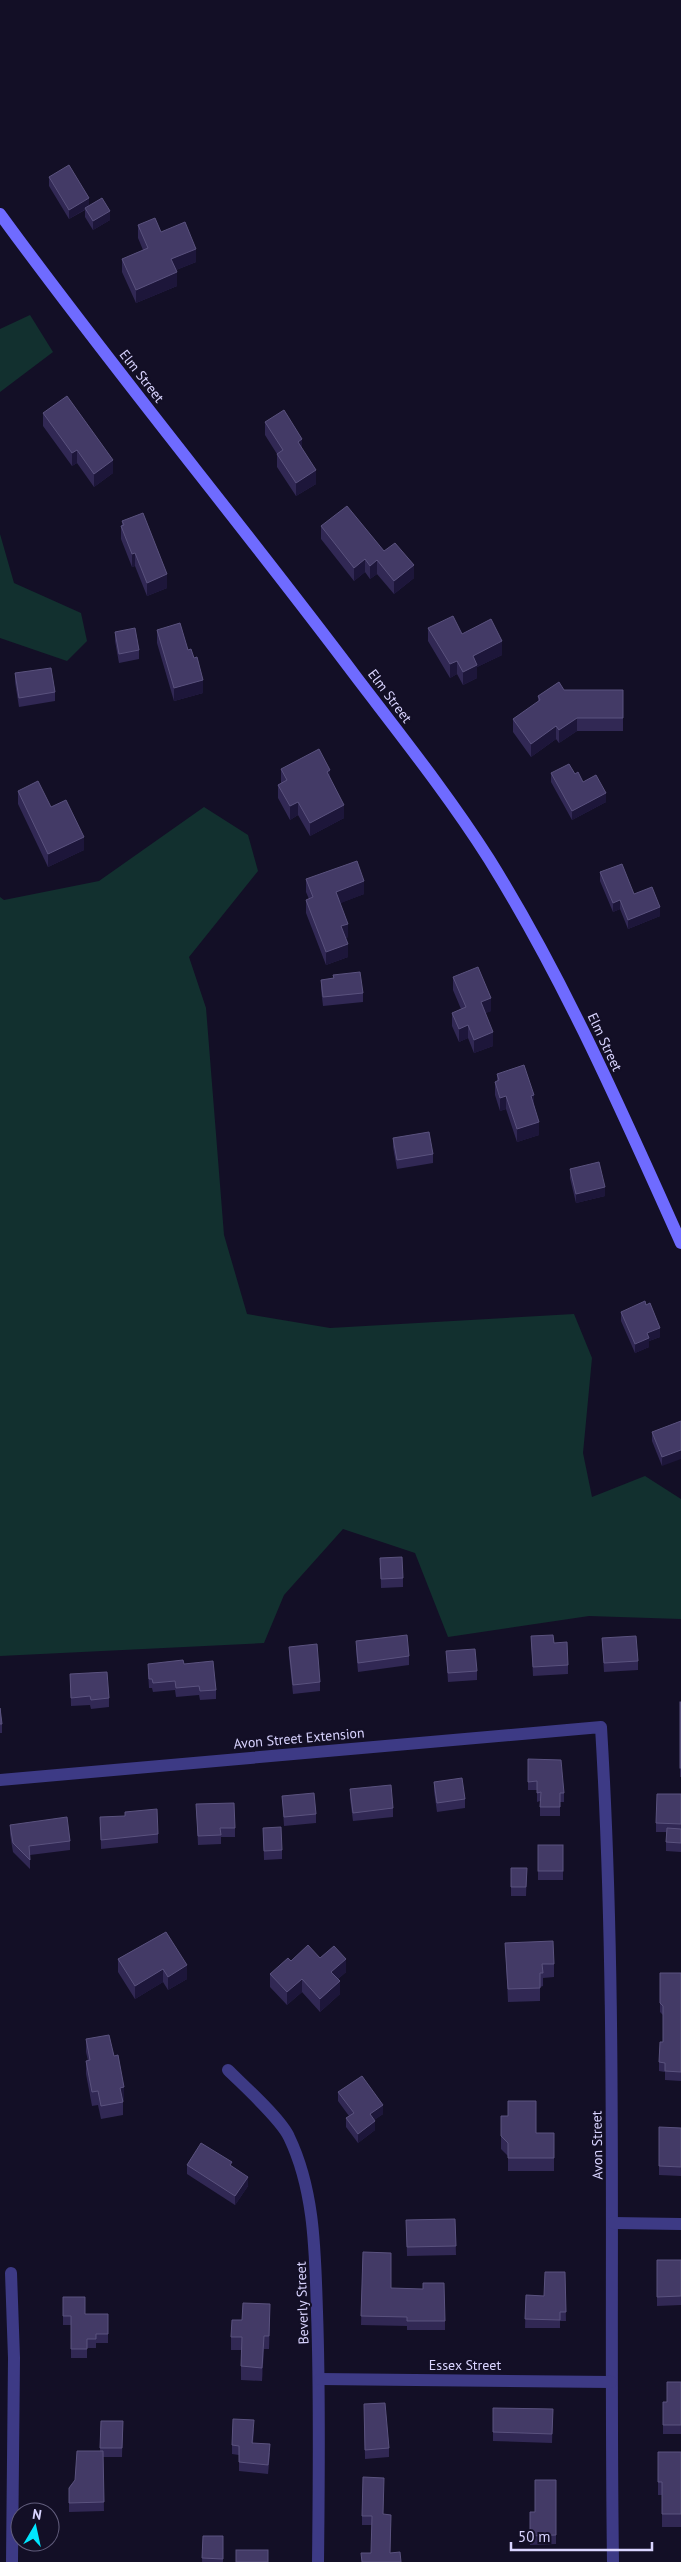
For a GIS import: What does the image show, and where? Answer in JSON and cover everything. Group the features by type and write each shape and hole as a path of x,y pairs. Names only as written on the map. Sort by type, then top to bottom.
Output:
{"street":[{"name":"Elm Street","path":"0,214 64,302 301,603 416,757 487,857 573,1009 681,1243"},
{"name":"Avon Street Extension","path":"0,1780 601,1727"},
{"name":"Avon Street","path":"601,1727 606,1810 613,2223 611,2382 614,2562"},
{"name":"Beverly Street","path":"228,2070 288,2135 297,2156 311,2210 314,2237 320,2379 318,2562"},
{"path":"613,2223 681,2224"},
{"path":"11,2273 14,2358 12,2562"},
{"name":"Essex Street","path":"320,2379 611,2382"}],"green space":[{"path":"30,315 53,352 0,392 0,329"},
{"path":"0,534 14,583 81,613 87,641 67,661 0,638"},
{"path":"204,807 248,835 258,871 189,957 206,1008 224,1235 247,1314 330,1328 574,1314 592,1358 583,1453 592,1497 645,1476 681,1499 681,1619 589,1616 448,1637 415,1553 343,1529 284,1595 264,1643 0,1656 0,897 4,900 99,881"}],"building":[{"path":"69,165 89,198 69,210 49,177"},
{"path":"102,198 110,211 93,221 85,208"},
{"path":"155,218 161,232 185,222 196,249 171,259 177,272 136,290 122,259 148,248 138,225"},
{"path":"67,396 113,460 94,474 77,450 72,453 43,413"},
{"path":"284,410 302,439 298,442 316,470 296,483 277,454 283,450 265,422"},
{"path":"347,506 384,551 395,543 414,565 394,581 377,560 370,566 365,559 354,568 321,526"},
{"path":"143,513 167,574 147,583 135,553 132,554 121,526 124,525 122,521"},
{"path":"453,616 462,634 491,619 502,641 473,656 477,665 463,672 457,661 450,664 428,628"},
{"path":"180,623 188,650 191,649 194,658 197,657 203,680 174,688 157,630"},
{"path":"135,628 139,650 119,654 115,632"},
{"path":"51,668 55,692 19,698 15,673"},
{"path":"559,682 564,690 623,690 623,718 577,718 559,730 556,726 531,744 513,719 540,700 538,696"},
{"path":"319,749 330,770 327,772 344,805 310,823 298,802 290,806 278,785 287,780 281,769"},
{"path":"569,764 575,774 578,772 583,782 596,775 606,793 572,811 551,773"},
{"path":"38,781 51,807 66,800 84,837 48,854 18,791"},
{"path":"357,861 364,881 336,892 348,924 341,926 348,944 326,952 306,900 313,897 306,879"},
{"path":"622,864 634,894 652,887 660,907 628,920 620,900 613,903 600,872"},
{"path":"478,967 491,998 481,1002 493,1032 474,1040 468,1025 459,1029 452,1013 466,1007 453,977"},
{"path":"360,972 363,993 323,997 321,980 334,978 333,975"},
{"path":"524,1065 534,1095 531,1096 539,1122 517,1129 506,1096 500,1098 495,1082 499,1080 497,1074"},
{"path":"429,1132 433,1154 397,1160 393,1138"},
{"path":"599,1162 605,1187 576,1194 570,1169"},
{"path":"645,1301 646,1305 650,1303 660,1328 647,1333 649,1338 635,1344 621,1312"},
{"path":"681,1421 681,1450 662,1457 652,1432"},
{"path":"402,1557 403,1578 381,1579 380,1558"},
{"path":"407,1635 409,1656 358,1663 356,1641"},
{"path":"553,1635 554,1643 567,1642 568,1665 533,1667 531,1636"},
{"path":"636,1636 638,1661 604,1663 602,1638"},
{"path":"317,1644 320,1682 293,1685 289,1647"},
{"path":"475,1649 477,1671 448,1673 446,1651"},
{"path":"183,1660 184,1664 213,1661 216,1690 200,1691 199,1686 176,1688 175,1681 153,1683 152,1679 149,1679 148,1664"},
{"path":"107,1672 109,1698 91,1700 90,1696 71,1698 70,1674"},
{"path":"681,1702 681,1768 680,1768"},
{"path":"0,1708 2,1724 0,1724"},
{"path":"528,1759 561,1760 564,1793 560,1793 560,1807 540,1807 541,1792 537,1793 537,1781 528,1782"},
{"path":"462,1778 465,1799 437,1803 434,1782"},
{"path":"391,1785 393,1808 353,1813 350,1789"},
{"path":"314,1793 316,1814 284,1817 282,1796"},
{"path":"657,1794 681,1794 681,1824 656,1823"},
{"path":"234,1803 235,1828 220,1828 221,1835 198,1836 196,1804"},
{"path":"157,1809 158,1834 101,1840 100,1817 125,1816 125,1812"},
{"path":"67,1817 70,1841 29,1846 30,1860 13,1843 10,1825"},
{"path":"281,1827 282,1850 264,1851 263,1828"},
{"path":"667,1828 681,1829 681,1843 666,1842"},
{"path":"538,1845 563,1845 563,1871 538,1871"},
{"path":"511,1868 527,1868 526,1887 511,1887"},
{"path":"166,1932 187,1965 168,1977 163,1969 135,1986 118,1959"},
{"path":"553,1941 554,1964 542,1964 543,1973 540,1973 540,1988 508,1989 505,1943"},
{"path":"308,1945 320,1958 334,1946 346,1959 331,1972 340,1981 320,1999 302,1979 287,1992 270,1974 288,1958 291,1961"},
{"path":"660,1973 681,1973 681,2072 665,2071 665,2063 659,2062 660,2042 663,2042 663,2006 660,2003"},
{"path":"109,2035 114,2056 118,2055 124,2087 120,2088 123,2102 101,2106 98,2091 92,2092 86,2061 90,2060 86,2039"},
{"path":"362,2076 383,2105 370,2114 375,2121 358,2134 346,2118 354,2113 338,2092"},
{"path":"508,2101 536,2101 536,2133 554,2133 554,2158 508,2158 508,2143 501,2136 501,2116 508,2116"},
{"path":"659,2127 681,2128 681,2167 659,2166"},
{"path":"201,2143 232,2162 230,2165 248,2177 235,2196 187,2165"},
{"path":"455,2219 456,2246 407,2247 406,2220"},
{"path":"363,2252 391,2253 391,2288 423,2289 423,2283 444,2283 445,2321 407,2321 407,2317 361,2316"},
{"path":"657,2260 681,2260 681,2296 657,2297"},
{"path":"545,2272 565,2272 566,2312 560,2312 560,2320 525,2319 526,2295 544,2296"},
{"path":"63,2297 85,2297 85,2314 108,2314 108,2334 96,2334 96,2339 87,2339 87,2349 71,2349 71,2316 63,2316"},
{"path":"243,2303 270,2304 269,2336 264,2336 262,2368 241,2366 242,2337 231,2337 232,2320 242,2320"},
{"path":"667,2382 681,2382 681,2425 663,2425 663,2402 667,2402"},
{"path":"385,2403 389,2448 365,2450 364,2404"},
{"path":"493,2408 553,2409 552,2434 493,2432"},
{"path":"233,2419 254,2420 252,2443 270,2444 268,2465 239,2462 239,2446 232,2445"},
{"path":"101,2421 123,2421 122,2448 100,2448"},
{"path":"77,2451 103,2451 104,2502 69,2503 69,2488 75,2480"},
{"path":"658,2452 681,2452 681,2514 662,2514 662,2482 658,2482"},
{"path":"363,2477 384,2478 383,2514 391,2515 390,2553 400,2552 401,2562 362,2562 361,2553 371,2553 372,2516 362,2516"},
{"path":"535,2480 556,2480 556,2535 530,2536 530,2512 535,2512"},
{"path":"203,2536 223,2536 223,2559 202,2558"},
{"path":"236,2550 268,2550 268,2562 236,2562"}]}
